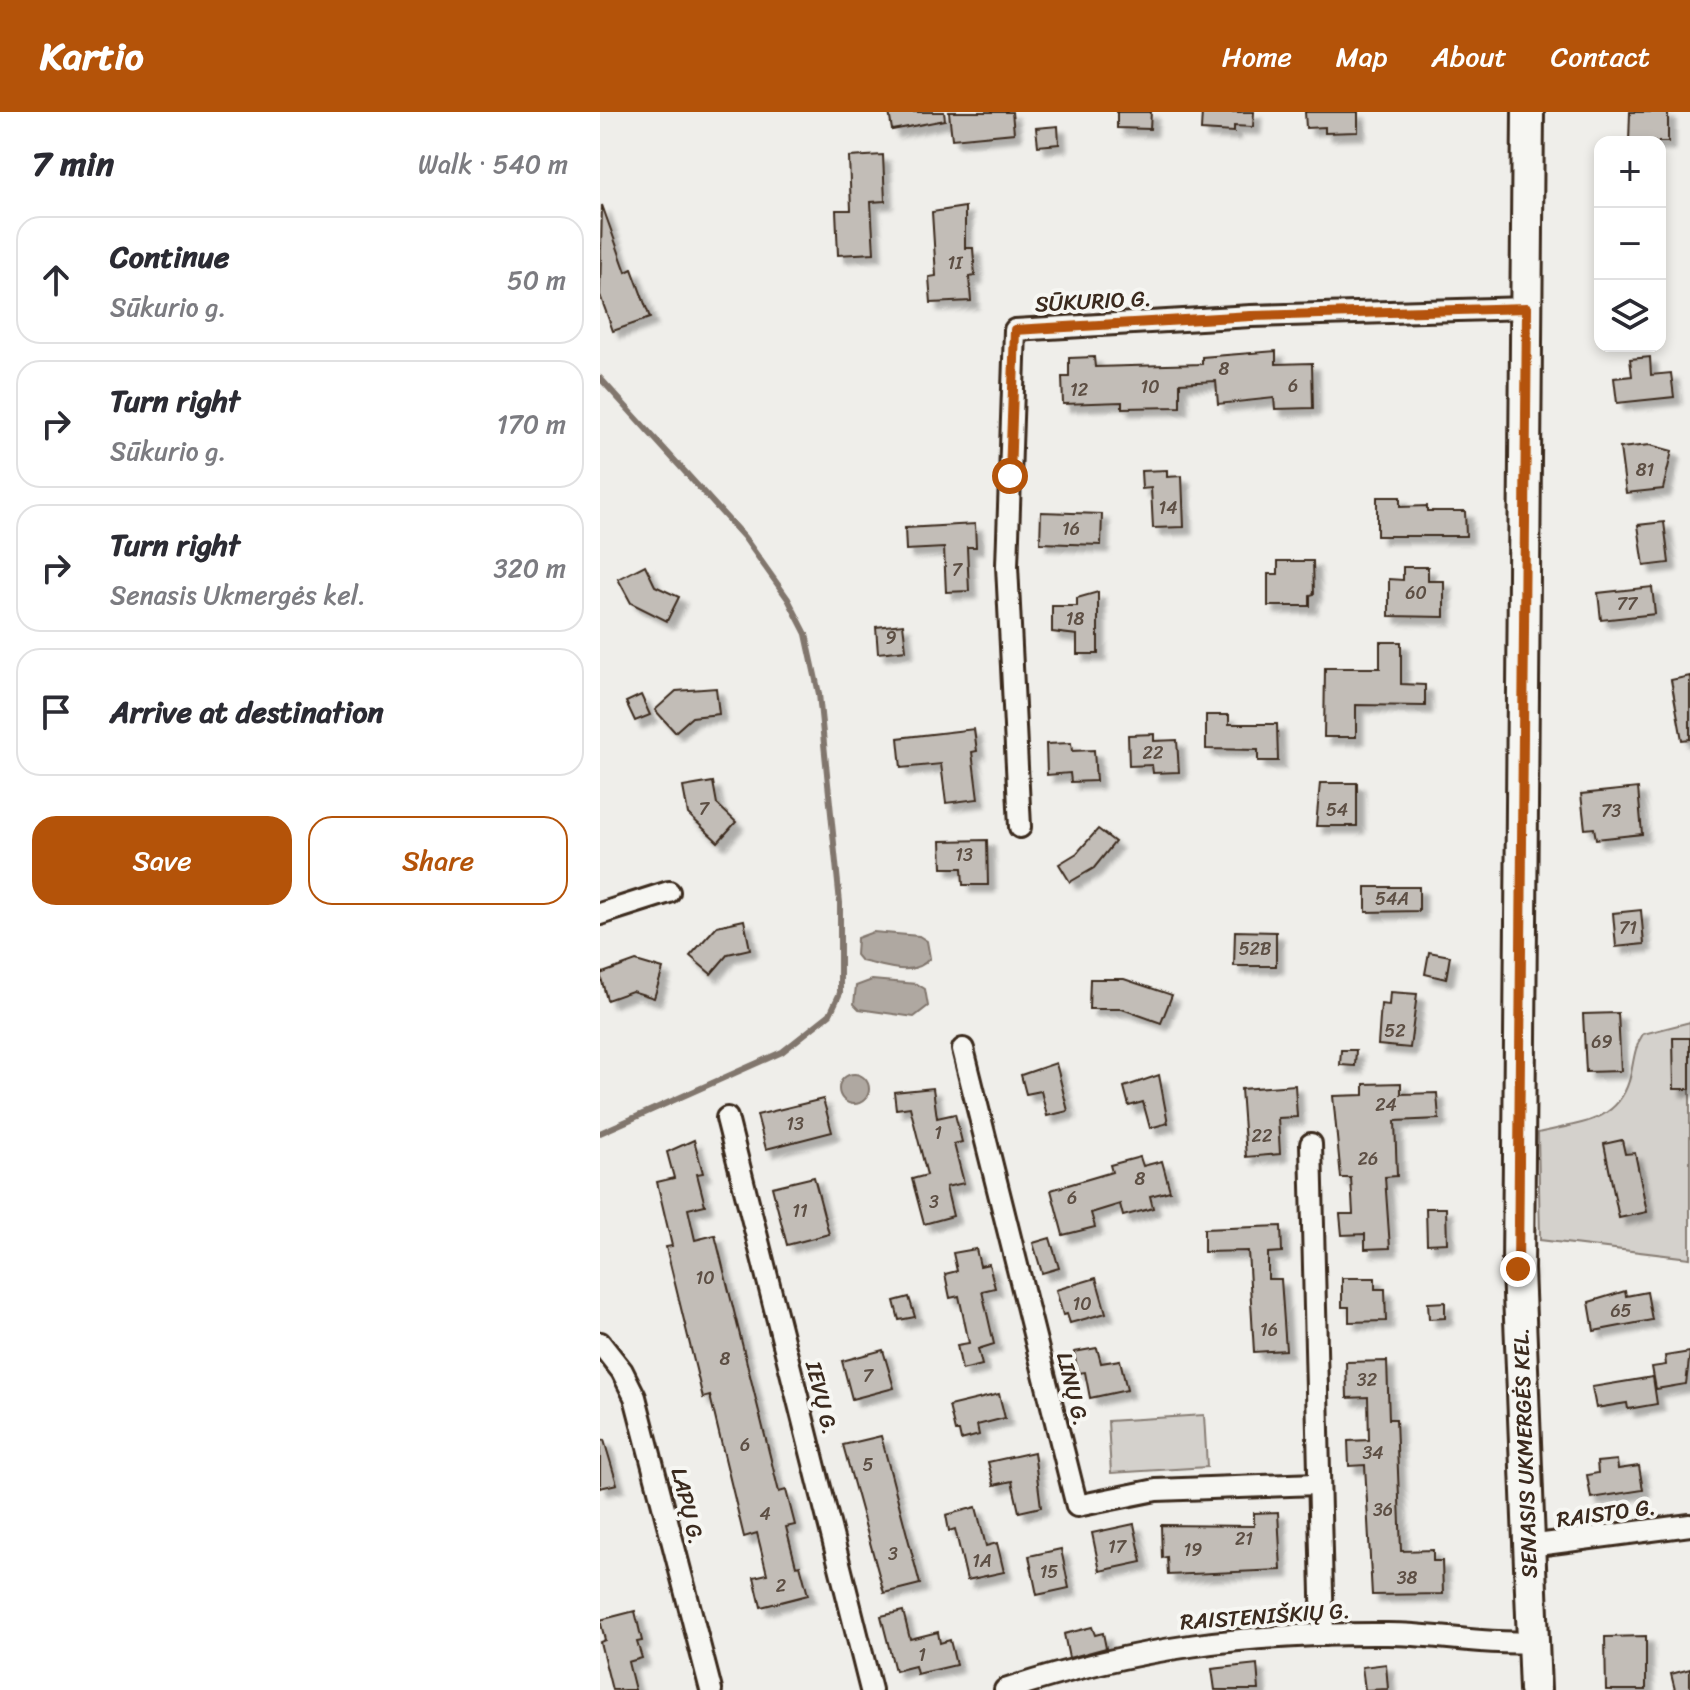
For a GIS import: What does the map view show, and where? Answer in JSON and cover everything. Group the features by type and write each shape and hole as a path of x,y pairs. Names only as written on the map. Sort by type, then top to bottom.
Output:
{"main road":[{"name":"SENASIS UKMERGĖS KEL.","path":"1528,112 1518,1238 1535,1690"}],"street":[{"name":"SŪKURIO G.","path":"1020,827 1007,566 1015,330 1251,316 1527,308"},
{"path":"600,914 669,892"},
{"name":"LINŲ G.","path":"963,1049 1077,1506 1156,1490 1318,1484"},
{"name":"IEVŲ G.","path":"727,1118 871,1690"},
{"path":"1311,1144 1323,1635"},
{"name":"LAPŲ G.","path":"600,1343 622,1371 635,1397 711,1690"},
{"name":"RAISTO G.","path":"1529,1546 1690,1525"},
{"name":"RAISTENIŠKIŲ G.","path":"1005,1690 1081,1666 1174,1646 1323,1635 1389,1634 1487,1643 1533,1642"}],"shaded area":[{"path":"873,932 919,936 927,941 930,958 915,968 906,969 861,961 856,955 857,938"},
{"path":"872,980 917,984 925,989 928,1006 914,1017 859,1009 854,1004 856,986"},
{"path":"1690,1022 1690,1258 1540,1240 1538,1133 1605,1114 1623,1095 1643,1034"},
{"path":"854,1074 865,1078 869,1089 865,1100 854,1104 843,1100 839,1089 843,1078"},
{"path":"1204,1415 1207,1467 1111,1473 1108,1421"}],"building":[{"path":"889,112 944,112 945,120 892,130"},
{"path":"949,112 1012,112 1014,133 952,139"},
{"path":"1117,112 1151,112 1150,129 1117,128"},
{"path":"1202,112 1254,112 1253,127 1234,126 1234,132 1201,130"},
{"path":"1305,112 1358,112 1358,132 1325,133 1325,127 1306,128"},
{"path":"1630,112 1668,112 1668,142 1666,136 1629,136"},
{"path":"1058,126 1059,144 1038,146 1036,128"},
{"path":"883,155 885,201 871,202 874,253 838,255 836,210 851,210 849,157"},
{"path":"602,205 626,272 632,269 650,318 613,331 600,295"},
{"path":"965,207 965,248 973,248 975,276 969,277 971,301 931,303 929,277 936,276 932,212"},
{"path":"1276,351 1276,364 1312,363 1313,408 1275,409 1274,398 1218,404 1216,381 1180,383 1180,407 1122,408 1122,402 1063,404 1062,377 1069,377 1069,358 1094,357 1095,367 1202,364 1202,357"},
{"path":"1650,357 1651,375 1671,373 1674,397 1617,403 1614,378 1632,376 1630,359"},
{"path":"1650,445 1672,451 1663,489 1626,493 1620,448"},
{"path":"1167,470 1167,477 1182,476 1184,527 1153,528 1151,488 1142,489 1141,471"},
{"path":"1377,497 1400,497 1400,507 1427,506 1427,511 1465,511 1466,536 1377,536"},
{"path":"1041,512 1102,514 1101,545 1040,543"},
{"path":"1664,522 1669,563 1644,566 1638,525"},
{"path":"975,524 976,547 967,547 969,591 946,592 944,548 906,550 905,528"},
{"path":"1278,561 1313,561 1314,594 1310,595 1310,606 1268,606 1268,574 1278,574"},
{"path":"645,565 655,586 679,597 667,621 631,603 618,579"},
{"path":"1403,567 1428,567 1428,581 1444,581 1444,617 1389,616 1389,579 1403,580"},
{"path":"1652,587 1655,614 1601,620 1598,593"},
{"path":"1098,592 1098,654 1077,654 1077,635 1052,632 1052,606 1077,606 1077,598"},
{"path":"903,624 906,650 878,653 876,627"},
{"path":"1380,642 1401,642 1401,684 1425,685 1425,706 1356,705 1356,737 1324,737 1325,668 1380,668"},
{"path":"1690,676 1690,739 1682,740 1671,680"},
{"path":"716,688 719,714 692,717 675,732 655,710 676,691"},
{"path":"641,695 650,715 635,721 626,702"},
{"path":"1206,715 1229,715 1229,724 1277,724 1278,761 1258,761 1258,750 1206,749"},
{"path":"974,729 977,751 972,752 978,799 946,803 941,764 901,768 898,738"},
{"path":"1154,734 1154,741 1177,740 1179,772 1153,773 1152,765 1129,766 1128,735"},
{"path":"1071,743 1072,751 1094,750 1096,781 1071,782 1070,773 1047,775 1046,744"},
{"path":"713,782 717,804 736,822 718,842 688,814 683,787"},
{"path":"1320,783 1357,783 1357,826 1316,826"},
{"path":"1638,788 1642,834 1596,839 1594,828 1585,829 1581,794"},
{"path":"1098,829 1115,842 1094,868 1070,882 1059,864 1077,853"},
{"path":"987,840 988,885 963,885 962,868 942,868 941,841"},
{"path":"1366,887 1419,887 1419,911 1366,912"},
{"path":"1641,910 1644,944 1616,947 1613,913"},
{"path":"744,920 750,949 728,954 711,974 690,956 717,926"},
{"path":"1235,931 1276,932 1276,966 1234,966"},
{"path":"1429,952 1450,956 1446,979 1425,974"},
{"path":"636,961 663,969 654,998 632,991 607,1000 600,974"},
{"path":"1090,979 1124,979 1172,995 1161,1023 1122,1009 1089,1009"},
{"path":"1390,992 1417,994 1410,1048 1378,1045 1381,1004 1389,1005"},
{"path":"1618,1013 1621,1071 1586,1072 1583,1014"},
{"path":"1673,1038 1690,1038 1690,1089 1674,1089"},
{"path":"1341,1050 1356,1050 1355,1066 1340,1065"},
{"path":"1056,1063 1068,1111 1047,1116 1041,1091 1026,1094 1021,1075"},
{"path":"1159,1075 1168,1123 1150,1128 1143,1102 1129,1106 1124,1087"},
{"path":"1401,1083 1401,1094 1437,1093 1439,1119 1395,1121 1397,1176 1385,1177 1390,1248 1365,1249 1365,1234 1342,1235 1340,1214 1353,1214 1351,1178 1341,1178 1333,1096 1364,1095 1364,1084"},
{"path":"1295,1085 1297,1117 1278,1118 1280,1154 1246,1157 1241,1089"},
{"path":"933,1088 937,1118 955,1114 962,1142 954,1144 964,1183 946,1187 953,1216 924,1224 912,1179 927,1175 910,1107 896,1109 894,1092"},
{"path":"823,1099 832,1132 766,1149 757,1115"},
{"path":"694,1140 703,1173 697,1174 705,1205 688,1209 695,1240 715,1235 779,1492 786,1490 795,1525 786,1527 796,1566 800,1565 808,1595 761,1607 754,1577 767,1574 757,1533 744,1537 710,1396 703,1398 666,1247 672,1246 657,1182 674,1178 667,1152"},
{"path":"1622,1140 1625,1154 1635,1153 1647,1212 1619,1218 1604,1144"},
{"path":"1140,1157 1143,1166 1162,1161 1170,1191 1150,1196 1153,1208 1123,1216 1120,1204 1091,1213 1095,1227 1063,1235 1051,1190 1112,1172 1110,1165"},
{"path":"814,1177 829,1234 787,1245 772,1187"},
{"path":"1426,1208 1446,1208 1447,1243 1427,1244"},
{"path":"1281,1226 1282,1252 1268,1253 1268,1279 1281,1279 1286,1350 1254,1352 1248,1251 1204,1252 1204,1229"},
{"path":"1050,1238 1059,1268 1042,1273 1033,1243"},
{"path":"976,1249 980,1266 989,1264 995,1288 982,1291 994,1344 978,1349 982,1365 962,1370 957,1345 969,1343 959,1296 950,1298 945,1274 957,1271 953,1253"},
{"path":"1096,1278 1106,1313 1070,1323 1067,1314 1063,1315 1056,1290"},
{"path":"1342,1278 1375,1278 1375,1289 1385,1289 1386,1321 1349,1322 1349,1307 1342,1307"},
{"path":"1625,1291 1626,1296 1647,1292 1652,1320 1594,1331 1589,1302"},
{"path":"909,1297 915,1317 899,1320 894,1301"},
{"path":"1445,1302 1445,1318 1429,1319 1428,1303"},
{"path":"1097,1348 1101,1363 1120,1360 1127,1390 1090,1398 1085,1372 1078,1373 1074,1352"},
{"path":"883,1350 894,1388 852,1399 842,1361"},
{"path":"1690,1352 1686,1384 1656,1389 1652,1367 1666,1365 1665,1356"},
{"path":"1387,1361 1389,1419 1396,1419 1401,1551 1433,1550 1433,1561 1442,1561 1443,1594 1372,1595 1365,1465 1349,1466 1348,1441 1369,1440 1368,1397 1347,1398 1346,1362"},
{"path":"1653,1377 1657,1404 1628,1409 1627,1403 1596,1408 1592,1387"},
{"path":"999,1394 1005,1418 977,1425 979,1435 961,1440 959,1431 955,1431 949,1406"},
{"path":"881,1436 920,1584 884,1593 843,1445"},
{"path":"604,1440 617,1484 600,1488 600,1441"},
{"path":"1034,1452 1041,1507 1019,1512 1012,1481 994,1485 988,1462"},
{"path":"1617,1460 1618,1469 1639,1466 1643,1490 1591,1498 1587,1475 1598,1473 1597,1462"},
{"path":"976,1507 986,1546 997,1543 1004,1572 967,1580 955,1529 949,1531 946,1515"},
{"path":"1278,1512 1281,1570 1168,1575 1167,1557 1162,1558 1161,1525 1254,1526 1254,1513"},
{"path":"1134,1524 1142,1562 1100,1571 1092,1533"},
{"path":"1061,1549 1069,1588 1037,1595 1029,1556"},
{"path":"635,1611 642,1641 637,1642 642,1658 628,1662 635,1690 612,1690 600,1642 605,1640 600,1620"},
{"path":"903,1611 910,1639 938,1632 940,1643 950,1640 956,1665 917,1674 915,1666 895,1671 881,1616"},
{"path":"1092,1627 1095,1635 1103,1633 1106,1648 1069,1658 1064,1634"},
{"path":"1646,1636 1646,1690 1606,1690 1605,1637"},
{"path":"1257,1664 1259,1690 1215,1690 1212,1669"},
{"path":"1386,1664 1388,1689 1365,1690 1362,1667"},
{"path":"1690,1669 1690,1690 1675,1690 1671,1674"}],"waterway":[{"path":"600,378 744,537 788,599 806,634 819,694 840,903 840,993 830,1014 782,1052 600,1133"}],"route":[{"path":"1010,476 1015,330 1251,316 1527,308 1518,1269"}]}
